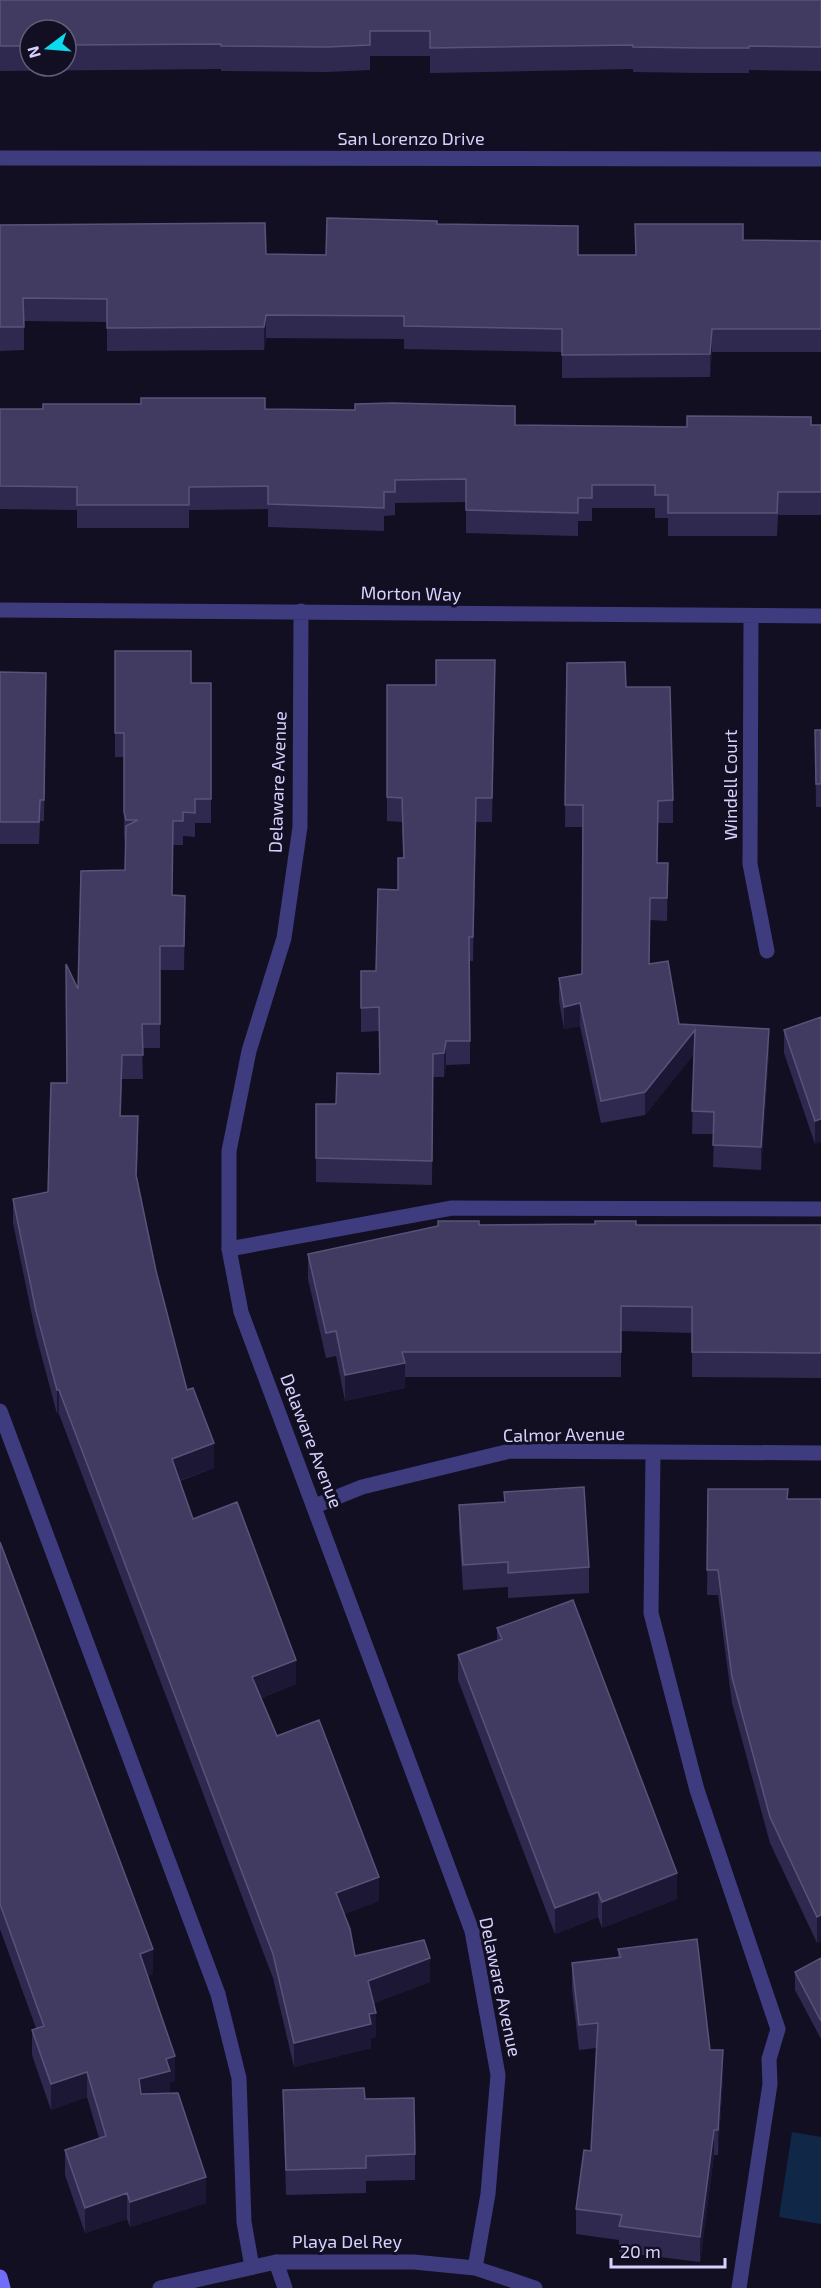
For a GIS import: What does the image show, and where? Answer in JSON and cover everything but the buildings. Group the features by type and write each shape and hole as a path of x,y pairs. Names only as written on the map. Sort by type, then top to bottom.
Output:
{"main road":[{"path":"0,2277 3,2288"}],"street":[{"name":"San Lorenzo Drive","path":"0,158 821,159"},
{"name":"Morton Way","path":"0,610 821,616"},
{"name":"Delaware Avenue","path":"301,611 300,827 284,938 249,1050 229,1151 229,1249 241,1312 472,1931 498,2075 488,2194 476,2268"},
{"name":"Windell Court","path":"751,617 750,864 767,951"},
{"path":"229,1249 452,1208 821,1209"},
{"path":"0,1411 218,1994 239,2078 244,2222 252,2267"},
{"name":"Calmor Avenue","path":"315,1506 362,1487 510,1451 821,1454"},
{"path":"653,1454 651,1613 697,1790 778,2029 769,2059 770,2084 739,2288"},
{"path":"276,2262 285,2288"},
{"name":"Playa Del Rey","path":"160,2288 276,2262 414,2262 476,2268 535,2288"}],"water":[{"path":"792,2132 821,2137 821,2224 779,2217"}]}
